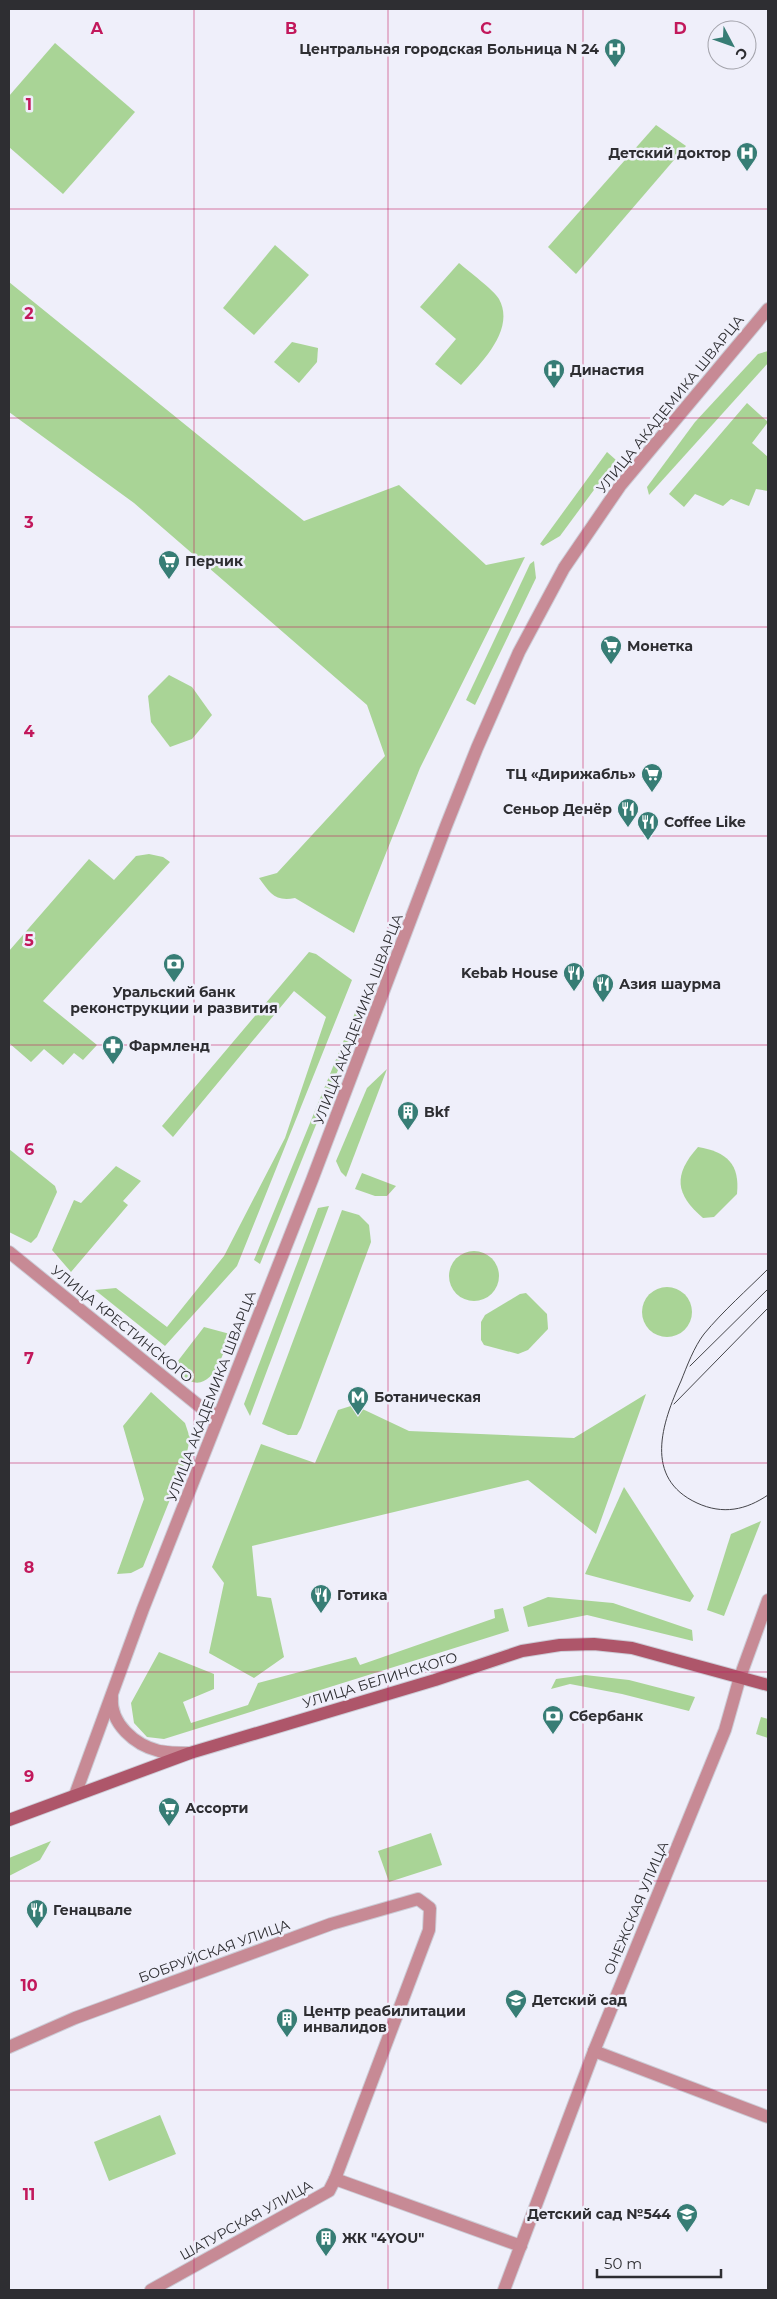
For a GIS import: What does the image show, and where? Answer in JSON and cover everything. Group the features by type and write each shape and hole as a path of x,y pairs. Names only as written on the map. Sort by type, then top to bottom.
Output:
{"main road":[{"name":"УЛИЦА БЕЛИНСКОГО","path":"9,1820 190,1753 435,1680 522,1651 560,1645 594,1644 632,1648 768,1685"}],"street":[{"name":"УЛИЦА АКАДЕМИКА ШВАРЦА","path":"75,1795 113,1689 218,1415 316,1172 446,826 519,652 564,568 620,486 768,309"},
{"name":"УЛИЦА КРЕСТИНСКОГО","path":"9,1252 203,1409 218,1415"},
{"name":"ОНЕЖСКАЯ УЛИЦА","path":"504,2290 594,2051 725,1730 740,1677 768,1600"},
{"path":"113,1689 112,1701 117,1721 136,1741 160,1751 190,1753"},
{"name":"БОБРУЙСКАЯ УЛИЦА","path":"9,2047 75,2018 331,1924 418,1899 430,1908"},
{"name":"ШАТУРСКАЯ УЛИЦА","path":"150,2290 329,2191 429,1930 430,1908"},
{"path":"594,2051 768,2117"},
{"path":"334,2178 521,2246"}],"green space":[{"path":"55,43 135,112 63,194 9,147 9,96"},
{"path":"656,125 686,146 576,274 548,247"},
{"path":"275,245 309,275 254,335 223,308"},
{"path":"459,263 496,295 503,311 503,323 494,346 461,385 435,364 456,339 420,307"},
{"path":"9,282 304,521 399,485 486,565 525,557 420,768 354,933 295,898 282,899 274,895 259,878 277,873 385,756 367,705 134,503 9,412"},
{"path":"292,342 318,348 317,362 299,383 274,362"},
{"path":"768,351 768,363 649,495 647,487 695,422 758,354"},
{"path":"747,403 768,422 752,443 768,457 768,491 756,489 749,506 731,499 723,506 695,494 684,507 669,494"},
{"path":"607,452 616,460 560,536 543,546 540,544"},
{"path":"534,561 536,578 475,705 466,700 530,564"},
{"path":"169,675 192,687 212,715 192,739 170,747 151,722 148,696"},
{"path":"149,854 163,857 170,862 43,1001 97,1045 83,1060 74,1053 63,1065 44,1049 31,1062 9,1043 9,951 89,859 114,880 136,856"},
{"path":"309,952 316,954 352,980 237,1266 165,1346 95,1290 116,1288 167,1327 224,1256 285,1138 326,1017 294,991 173,1137 162,1126"},
{"path":"366,986 369,993 260,1264 254,1260"},
{"path":"387,1069 346,1177 341,1172 336,1161 367,1088"},
{"path":"698,1147 724,1156 734,1167 736,1175 737,1194 714,1217 703,1218 694,1209 687,1201 681,1184 681,1175 684,1167"},
{"path":"9,1149 55,1186 57,1192 37,1237 31,1243 9,1232"},
{"path":"116,1166 141,1181 123,1201 128,1205 71,1272 52,1250 74,1200 81,1203"},
{"path":"362,1173 396,1186 387,1196 375,1196 355,1189"},
{"path":"329,1206 250,1416 244,1404 318,1208"},
{"path":"342,1210 359,1215 369,1225 371,1242 301,1428 297,1435 288,1435 262,1424"},
{"path":"469,1251 479,1251 492,1258 499,1271 499,1281 492,1294 479,1301 469,1301 460,1297 453,1290 449,1281 449,1271 453,1262 460,1255"},
{"path":"667,1287 676,1289 687,1298 692,1312 690,1321 681,1332 667,1337 658,1335 647,1326 642,1312 644,1303 653,1292"},
{"path":"526,1293 547,1314 548,1329 528,1350 518,1354 484,1345 481,1340 481,1322 485,1315 520,1294"},
{"path":"204,1327 230,1334 217,1368 211,1376 197,1383 186,1379 174,1366"},
{"path":"151,1392 185,1423 190,1438 185,1462 143,1567 131,1573 117,1574 144,1499 123,1426"},
{"path":"646,1394 596,1534 528,1480 252,1546 257,1596 271,1598 284,1657 254,1678 209,1653 224,1583 212,1567 261,1444 315,1463 338,1410 354,1405 409,1431 574,1438"},
{"path":"624,1487 694,1596 690,1602 585,1574"},
{"path":"761,1521 724,1616 707,1610 731,1534"},
{"path":"548,1597 613,1603 692,1630 693,1641 587,1615 528,1627 523,1607"},
{"path":"503,1608 509,1631 164,1739 147,1737 134,1723 131,1703 159,1652 214,1674 214,1689 183,1702 191,1723 248,1705 258,1683 356,1657 360,1665 495,1618 494,1610"},
{"path":"585,1675 629,1680 695,1697 689,1711 622,1694 570,1684 551,1689 556,1679"},
{"path":"761,1717 768,1719 768,1738 756,1734"},
{"path":"431,1833 442,1865 389,1882 378,1851"},
{"path":"51,1841 40,1860 9,1876 9,1858"},
{"path":"160,2115 176,2154 109,2181 94,2142"}],"tram line":[{"path":"768,1269 719,1317 697,1345 668,1414 663,1431 662,1448 663,1464 669,1479 680,1492 697,1503 716,1509 734,1509 751,1504 768,1495"},
{"path":"690,1366 768,1289"},
{"path":"674,1404 768,1308"}],"place":[{"name":"Центральная городская Больница N 24","path":"615,68"},
{"name":"Детский доктор","path":"747,172"},
{"name":"Династия","path":"554,389"},
{"name":"Перчик","path":"169,580"},
{"name":"Монетка","path":"611,665"},
{"name":"ТЦ «Дирижабль»","path":"652,793"},
{"name":"Сеньор Денёр","path":"628,828"},
{"name":"Coffee Like","path":"648,841"},
{"name":"Уральский банк реконструкции и развития","path":"174,983"},
{"name":"Kebab House","path":"574,992"},
{"name":"Азия шаурма","path":"603,1003"},
{"name":"Фармленд","path":"113,1065"},
{"name":"Bkf","path":"408,1131"},
{"name":"Ботаническая","path":"358,1416"},
{"name":"Готика","path":"321,1614"},
{"name":"Сбербанк","path":"553,1735"},
{"name":"Ассорти","path":"169,1827"},
{"name":"Генацвале","path":"37,1929"},
{"name":"Детский сад","path":"516,2019"},
{"name":"Центр реабилитации инвалидов","path":"287,2038"},
{"name":"Детский сад №544","path":"687,2233"},
{"name":"ЖК \"4YOU\"","path":"326,2257"}]}
